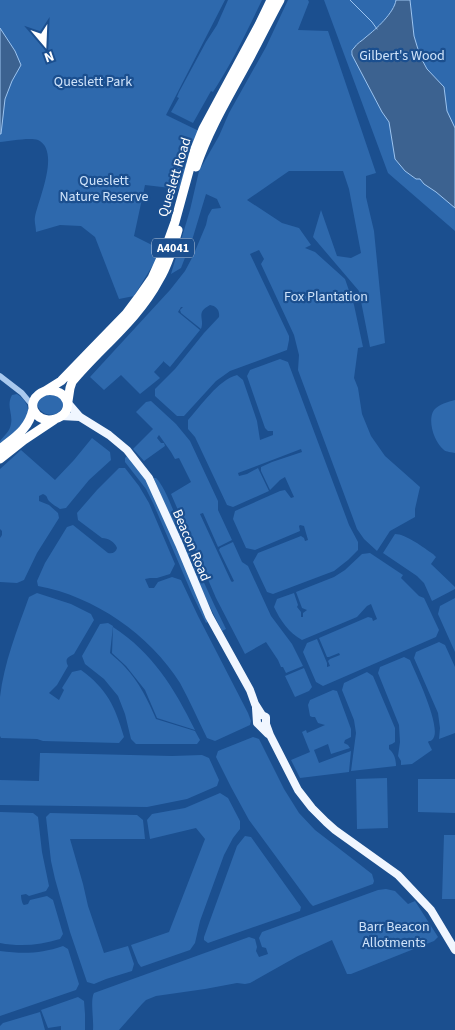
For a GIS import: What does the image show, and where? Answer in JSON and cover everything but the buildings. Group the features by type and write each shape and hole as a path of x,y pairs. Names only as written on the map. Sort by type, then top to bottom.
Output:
{"highway":[{"name":"Queslett Road","path":"68,402 72,382 125,318 159,265 175,222 195,150 203,129 260,26 271,0"},
{"name":"Queslett Road","path":"42,393 61,381 147,299 159,282 167,266 200,157 224,102 280,0"},
{"path":"0,449 28,424 34,400 42,393 53,390 64,396 68,402 66,411 0,459"},
{"path":"33,407 35,414 39,417 48,420 58,418"}],"main road":[{"name":"Beacon Road","path":"68,402 80,417 109,435 127,450 149,478 209,616 250,690 261,721 298,790 312,808 335,830 398,875 431,910 455,950"},
{"name":"Beacon Road","path":"58,418 80,417"}],"street":[{"path":"0,376 22,393 33,407"},
{"path":"22,393 42,393"}],"green space":[{"name":"Queslett Park","path":"0,0 225,0 166,115 199,131 179,189 145,185 134,236 162,250 134,296 119,299 95,237 81,226 60,225 36,232 35,219 46,176 48,154 45,146 34,139 0,142"},
{"path":"228,0 262,0 227,70 213,92 211,91 193,123 171,112 179,98 177,97 179,92 217,25"},
{"name":"Fox Plantation","path":"288,0 308,0 309,2 298,30 328,31 376,173 366,176 366,197 374,231 385,343 370,347 359,291 313,237 321,210 337,256 351,258 361,253 349,189 343,171 289,171 247,200 282,223 299,228 311,245 305,248 315,252 345,279 354,305 363,347 358,348 354,378 358,388 362,414 371,436 385,456 420,487 415,517 390,531 377,551 364,539 357,529 298,370 299,355 294,335 261,264 264,259 259,250 250,254 289,336 287,350 230,371 216,381 184,416 177,416 155,396 155,389 175,369 219,317 218,310 214,306 210,305 205,308 202,313 201,329 181,313 180,310 183,307 181,307 178,312 200,330 170,367 163,361 154,372 160,378 140,394 121,375 104,390 90,377 170,290 185,271 212,209 221,208 217,199 206,194 181,268 171,274 190,210 199,171 266,47"},
{"name":"Gilbert's Wood","path":"324,0 455,0 455,231 388,173"},
{"path":"280,359 288,362 349,525 358,542 358,550 334,571 273,594 267,592 253,562 258,553 301,536 305,541 308,540 304,526 299,526 300,531 255,550 246,548 233,519 235,511 280,491 285,490 291,498 294,497 285,477 270,490 261,467 302,452 301,449 238,473 239,476 247,474 258,468 269,491 233,507 227,505 195,437 188,429 188,420 223,382 237,375 243,380 257,421 260,440 273,435 273,431 268,431 265,428 247,376 250,370"},
{"path":"17,394 25,401 28,408 27,415 19,428 0,445 0,441 11,424 10,399 12,395"},
{"path":"48,394 56,394 64,402 61,410 55,414 49,415 39,409 40,399"},
{"path":"455,400 455,453 445,451 437,442 431,425 431,419 436,408"},
{"path":"151,401 176,424 190,441 218,501 218,510 232,540 218,547 203,513 200,514 231,581 234,581 219,550 233,542 242,562 248,566 271,616 292,644 303,666 286,673 266,642 245,654 216,598 171,494 191,482 179,458 175,459 159,435 157,438 165,446 144,461 133,449 153,429 136,412 146,402"},
{"path":"92,438 110,452 111,460 89,480 66,508 60,509 43,494 39,496 39,501 49,505 58,513 59,518 37,553 24,580 17,583 0,582 0,538 2,531 0,529 0,469 21,450 55,480"},
{"path":"127,456 142,471 211,620 206,623 146,489 125,462"},
{"path":"119,468 125,468 149,503 175,564 170,574 145,579 149,588 154,588 158,582 172,577 181,580 251,721 250,725 215,741 207,738 180,683 168,665 137,634 100,608 59,591 38,586 37,581 45,563 67,527 73,525 108,553 116,551 117,548 113,542 102,538 78,520 77,513"},
{"path":"154,478 163,488 226,629 222,631 206,599"},
{"path":"395,534 409,539 433,554 436,557 431,564 455,589 432,601 424,583 417,576 383,553"},
{"path":"370,553 403,575 401,578 419,596 424,598 439,630 436,637 323,686 316,682 303,652 307,643 317,639 327,667 330,666 328,661 340,655 339,653 327,657 319,638 368,617 372,618 373,621 377,619 371,604 357,617 302,640 285,626 274,607 277,599 294,593 297,607 301,612 301,617 303,617 303,613 307,610 302,608 296,592 334,577 345,570 362,554"},
{"path":"37,593 71,604 91,614 94,620 74,654 67,659 68,666 57,685 49,693 59,700 64,690 62,688 72,672 81,670 104,691 109,699 124,737 119,743 1,738 0,697 5,672 29,597"},
{"path":"455,598 455,652 438,614 440,606"},
{"path":"108,623 113,626 110,653 135,679 156,719 195,731 200,740 197,744 136,744 131,739 118,696 104,679 85,664 82,656 100,624"},
{"path":"113,627 140,648 161,672 195,730 157,718 145,690 126,666 112,653"},
{"path":"439,642 445,645 455,667 455,733 439,739 438,713 414,658 416,652"},
{"path":"404,657 410,660 422,688 432,714 435,734 432,740 428,742 432,750 412,764 401,765 398,756 400,742 399,725 378,673 380,667"},
{"path":"304,668 312,687 309,691 295,697 285,676"},
{"path":"367,672 373,676 395,728 395,742 389,745 389,749 394,756 396,766 351,771 356,733 354,720 342,690 344,683"},
{"path":"333,690 337,691 351,729 351,737 345,740 344,743 350,748 331,754 328,744 314,750 319,763 351,751 349,772 300,778 291,760 310,752 302,732 306,730 307,733 325,725 318,723 315,717 310,716 308,705 310,700"},
{"path":"253,737 259,739 284,789 299,813 315,830 372,874 373,884 313,906 310,903 249,820 216,757 218,751"},
{"path":"40,753 202,755 209,758 219,780 217,786 187,799 147,807 0,805 0,780 39,781"},
{"path":"387,778 388,828 357,829 356,779"},
{"path":"418,779 455,779 455,813 418,812"},
{"path":"220,793 228,798 240,821 240,829 224,855 200,921 195,943 190,950 141,967 131,945 169,932 205,839 196,828 150,839 147,820 152,814 185,808"},
{"path":"0,812 33,813 38,817 42,852 49,886 46,891 29,896 26,894 21,895 21,899 24,905 28,904 30,900 47,896 53,900 63,934 60,939 30,945 0,943"},
{"path":"50,813 137,815 143,820 145,839 70,839 88,906 104,953 128,946 134,964 132,971 94,984 87,982 70,932 51,861 46,817"},
{"path":"444,835 455,835 455,899 442,899"},
{"path":"245,836 251,837 301,907 300,911 208,943 204,940 204,937 237,846"},
{"name":"Barr Beacon Allotments","path":"378,890 395,891 408,904 415,901 438,937 434,941 347,974 332,940 298,956 250,983 237,983 156,996 146,1000 119,1030 93,1030 92,1000 94,993 249,937 255,939 256,951 259,957 268,954 266,948 262,947 259,938 262,932"},
{"path":"63,946 68,949 79,984 76,990 0,1016 0,951 32,953"},
{"path":"78,997 84,1001 85,1030 61,1030 61,1026 48,1028 41,1010"},
{"path":"40,1012 45,1030 0,1030 0,1026 3,1023"}],"shaded area":[{"path":"396,0 410,0 414,36 420,56 427,69 444,87 447,111 455,128 455,208 420,179 416,179 405,171 395,159 389,122 352,55 352,50 375,30 392,10"},
{"path":"0,28 15,51 21,65 5,99 1,134 0,134"}],"waterway":[{"path":"350,0 377,29"}],"park label":[{"name":"Queslett Nature Reserve","path":"104,188"}]}
